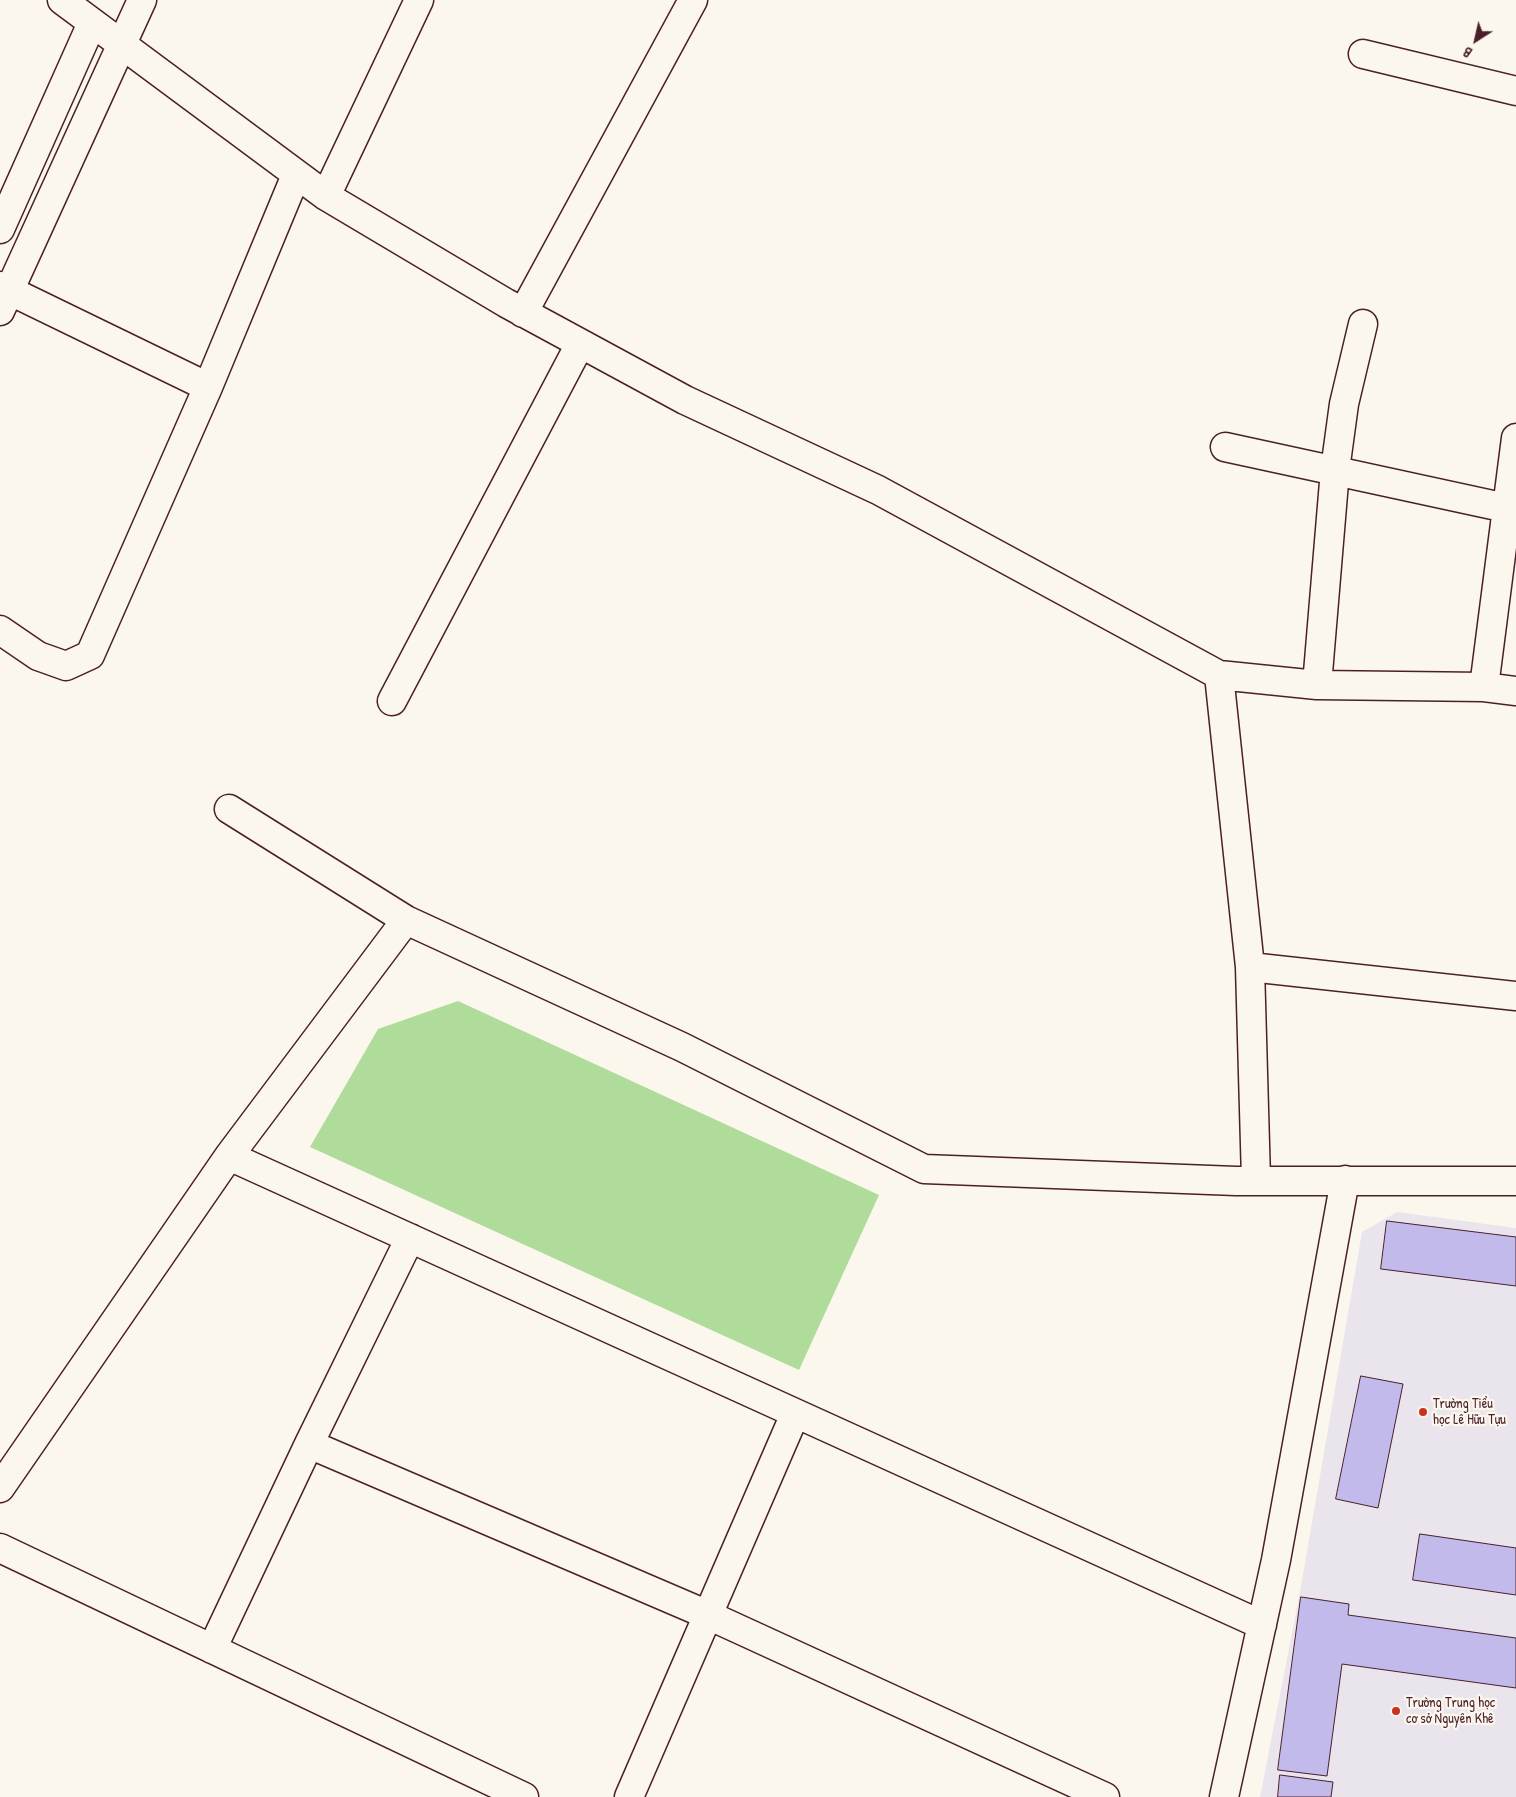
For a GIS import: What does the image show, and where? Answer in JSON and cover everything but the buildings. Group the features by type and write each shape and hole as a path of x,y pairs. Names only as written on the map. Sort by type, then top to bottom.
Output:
{"street":[{"path":"62,0 326,196 522,313 685,400 878,490 1218,675 1317,685 1484,688 1516,691"},
{"path":"142,0 3,296 208,387"},
{"path":"326,196 419,0"},
{"path":"522,313 693,0"},
{"path":"0,229 92,23"},
{"path":"1362,54 1516,91"},
{"path":"0,630 38,656 66,666 90,655 208,387 296,175"},
{"path":"1317,685 1335,470 1344,404 1363,324"},
{"path":"392,701 580,344"},
{"path":"1484,688 1511,509 1516,438"},
{"path":"1225,446 1511,509"},
{"path":"1218,675 1250,967 1256,1180"},
{"path":"229,809 406,920 682,1048 924,1169 1236,1181 1516,1181"},
{"path":"0,1488 229,1156 406,920"},
{"path":"1250,967 1516,996"},
{"path":"229,1156 1262,1625"},
{"path":"1224,1797 1276,1560 1345,1180"},
{"path":"212,1649 309,1444 410,1238"},
{"path":"629,1797 796,1414"},
{"path":"309,1444 708,1615 1104,1797"},
{"path":"0,1548 524,1797"}],"shaded area":[{"name":"Trường Tiểu học Lê Hữu Tựu","path":"1397,1212 1516,1228 1516,1797 1260,1797 1300,1592 1362,1232"}],"green space":[{"path":"458,1001 879,1195 799,1370 310,1147 378,1029"}],"place":[{"name":"Trường Tiểu học Lê Hữu Tựu","path":"1423,1412"},
{"name":"Trường Trung học cơ sở Nguyên Khê","path":"1396,1711"}]}
